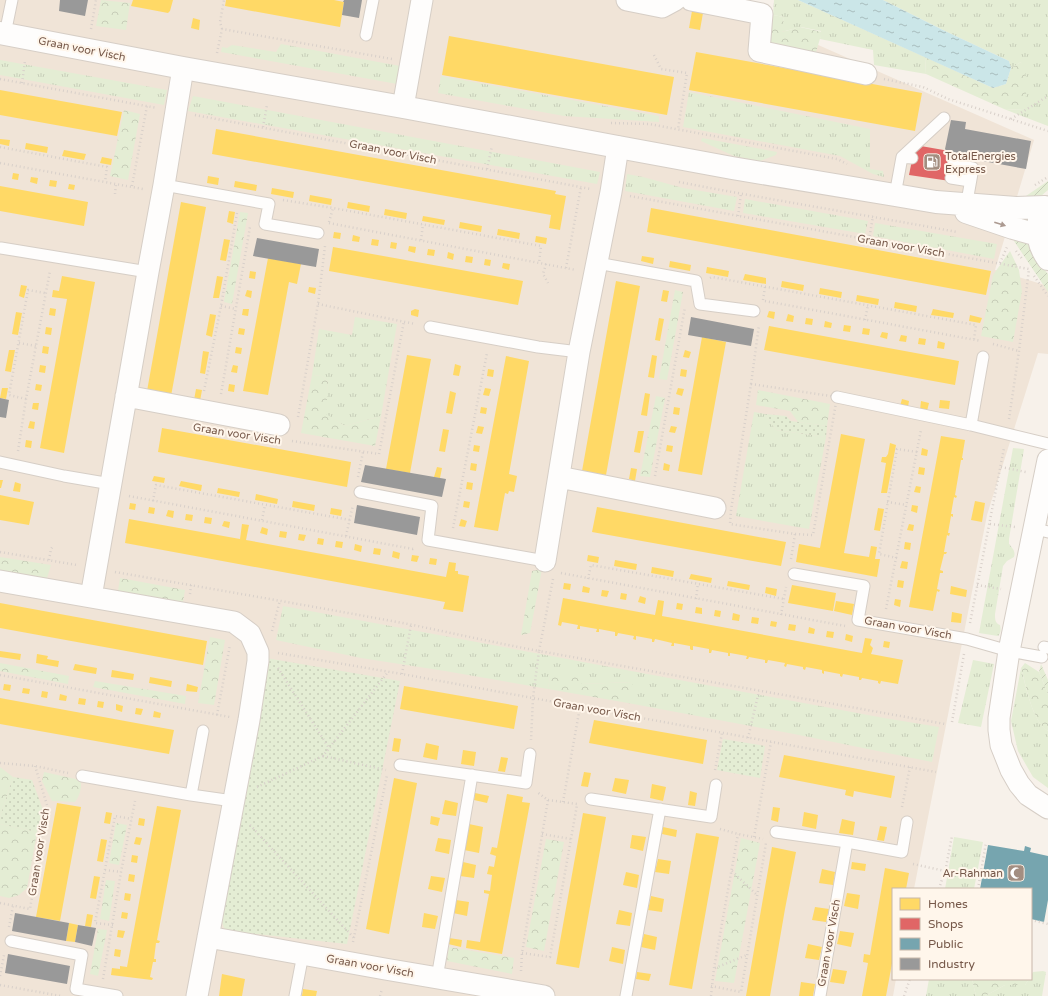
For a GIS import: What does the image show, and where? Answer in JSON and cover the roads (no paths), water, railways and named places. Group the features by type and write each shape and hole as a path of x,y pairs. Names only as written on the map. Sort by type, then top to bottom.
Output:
{"street":[{"path":"403,107 422,0"},
{"path":"627,0 662,7 675,0"},
{"path":"691,0 762,14 759,51 866,74"},
{"name":"Graan voor Visch","path":"3,34 618,148 966,208 1016,208 1047,205"},
{"path":"92,597 183,68"},
{"path":"545,561 579,352 611,192 618,148"},
{"path":"1047,205 1040,219 1038,235 1042,250 1048,260"},
{"name":"Graan voor Visch","path":"966,208 1013,228 1038,235"},
{"name":"Graan voor Visch","path":"126,396 209,411 290,430"},
{"path":"1048,460 1041,530 1009,651 999,718 999,730 1002,745 1010,770 1028,795 1048,808"},
{"path":"559,477 715,508"},
{"path":"0,581 234,622 250,634 262,651 258,661 249,720 197,996"},
{"name":"Graan voor Visch","path":"208,937 437,978 492,992 518,992 544,996"}],"lane":[{"name":"Graan voor Visch","path":"3,34 12,0"},
{"path":"366,35 373,0"},
{"path":"895,195 905,171 907,158 944,118"},
{"path":"953,165 973,168 966,208"},
{"path":"951,178 970,182"},
{"path":"163,189 239,198 269,204 265,224 323,231"},
{"path":"1,248 148,272"},
{"path":"596,268 693,280 700,304 754,311"},
{"path":"430,327 538,347 579,352"},
{"path":"971,425 983,357"},
{"path":"837,397 971,425 1048,444"},
{"path":"0,462 110,488"},
{"path":"358,492 432,506 428,540 545,561"},
{"name":"Graan voor Visch","path":"792,573 864,586 858,620 967,639 1009,651 1045,651"},
{"path":"191,795 203,731"},
{"path":"400,764 526,783 530,754"},
{"path":"437,978 472,775"},
{"path":"82,776 233,801"},
{"path":"591,799 711,817 716,785"},
{"path":"626,996 660,809"},
{"path":"776,832 847,842 902,852 907,822"},
{"name":"Graan voor Visch","path":"820,996 847,842"},
{"path":"11,941 82,955 76,989 117,996"},
{"path":"296,996 303,954"}],"water":[{"path":"798,0 883,0 1009,61 1011,68 1006,84 993,88"}],"place":[{"name":"TotalEnergies Express","path":"932,162"},
{"name":"Ar-Rahman","path":"1016,873"}]}
